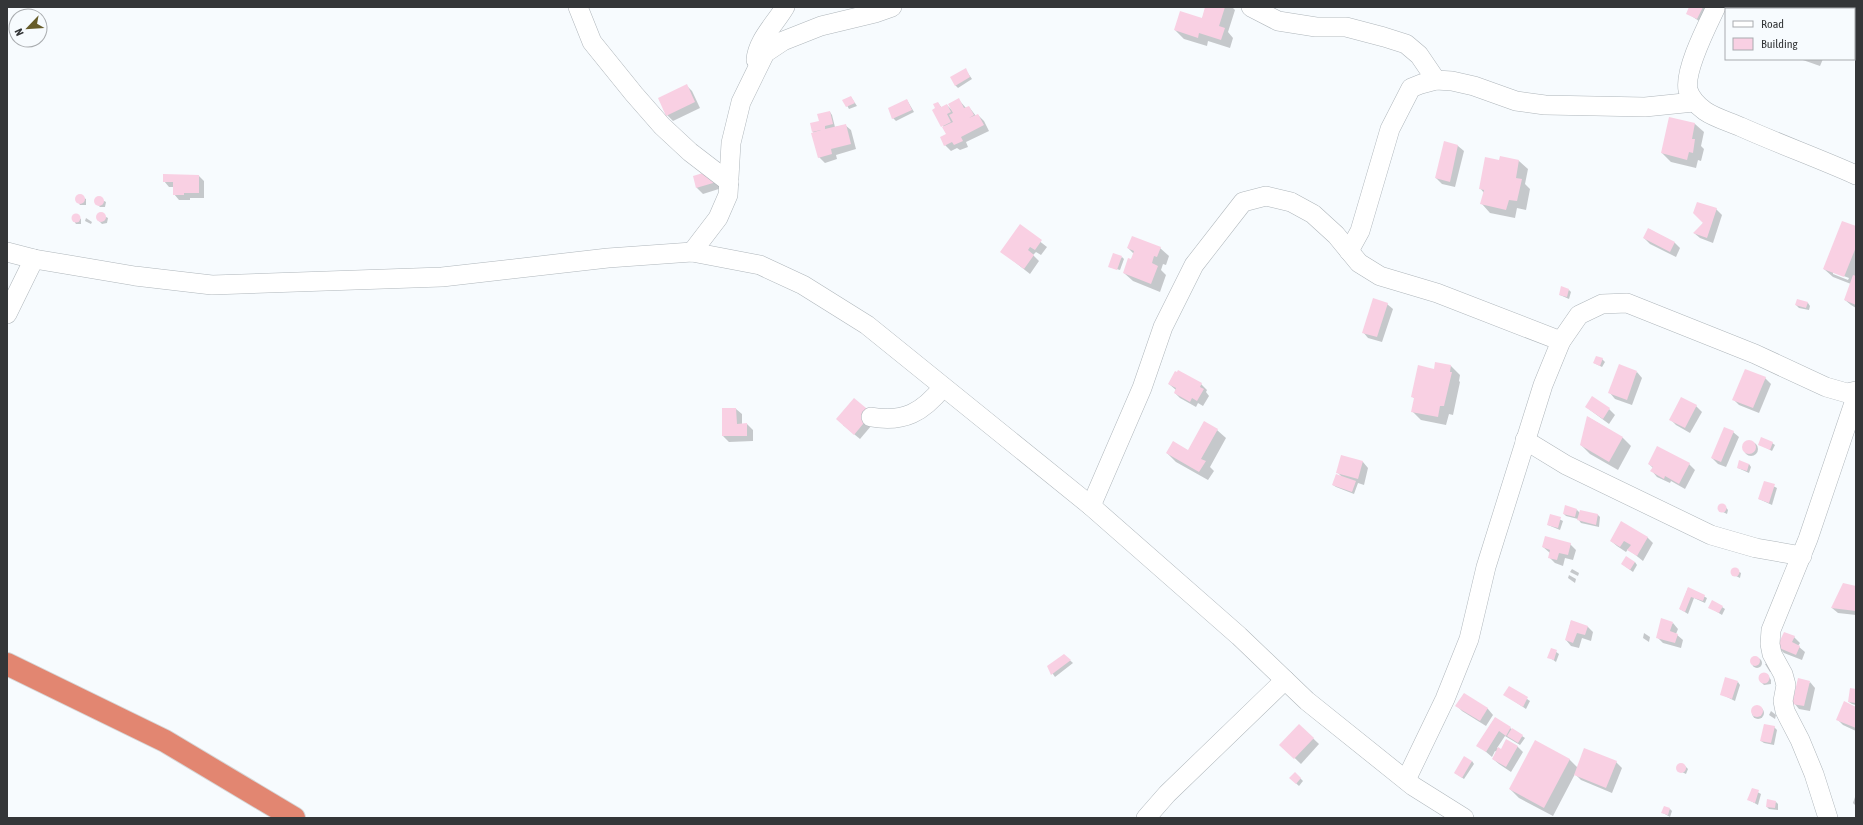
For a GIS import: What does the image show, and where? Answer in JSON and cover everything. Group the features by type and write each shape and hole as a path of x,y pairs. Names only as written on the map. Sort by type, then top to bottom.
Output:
{"highway":[{"path":"7,664 165,741 294,818"}],"street":[{"path":"578,7 592,42 629,88 662,126 690,152 729,182"},
{"path":"755,72 756,53 762,41 785,7"},
{"path":"692,252 718,218 728,195 731,143 741,102 765,53 783,41 821,26 875,13 892,7"},
{"path":"1251,7 1278,22 1316,27 1346,27 1406,44 1419,55 1436,80"},
{"path":"1716,7 1702,36 1689,76 1688,90 1694,102 1706,112 1765,139 1812,156 1856,175"},
{"path":"1349,251 1360,231 1390,129 1411,88 1436,80 1452,81 1474,86 1516,100 1545,105 1645,107 1694,102"},
{"path":"1091,506 1142,388 1163,327 1194,265 1243,202 1266,196 1291,202 1313,214 1336,235 1359,263 1380,276 1437,293 1561,341"},
{"path":"7,252 34,259 135,276 212,285 442,277 608,258 692,252 760,265 803,285 867,325 1091,506 1187,590 1307,701 1406,780 1464,818"},
{"path":"7,314 34,259"},
{"path":"1406,780 1445,699 1469,639 1486,567 1543,385 1561,341 1579,315 1602,304 1627,303 1755,354 1826,386 1847,393 1856,391"},
{"path":"872,416 891,420 903,418 926,404 935,397 943,387"},
{"path":"1828,818 1814,774 1800,740 1785,711 1783,701 1786,685 1783,674 1772,654 1770,644 1771,630 1802,556 1856,397"},
{"path":"1526,440 1566,465 1711,536 1756,548 1802,556"},
{"path":"1146,818 1167,794 1285,680"}],"building":[{"path":"1205,7 1225,7 1219,26 1225,28 1221,40 1199,33 1198,38 1174,30 1180,11 1202,18"},
{"path":"1689,7 1703,7 1697,19 1686,14"},
{"path":"966,68 970,77 955,86 950,77"},
{"path":"687,84 695,102 666,116 658,98"},
{"path":"851,96 855,103 846,107 842,100"},
{"path":"959,98 964,108 969,106 974,115 969,118 978,114 984,125 961,137 963,141 954,145 952,142 944,146 940,137 946,134 942,127 953,122 949,115 953,113 948,104"},
{"path":"907,99 912,110 892,119 888,108"},
{"path":"938,102 941,107 947,104 951,112 947,114 951,122 941,127 932,110 935,108 933,104"},
{"path":"830,111 833,124 825,126 825,129 846,124 851,144 831,149 832,154 818,158 811,133 821,130 812,132 810,123 819,121 817,114"},
{"path":"1669,117 1695,123 1692,139 1695,139 1693,153 1689,152 1687,160 1661,153"},
{"path":"1444,141 1458,145 1450,182 1435,178"},
{"path":"1500,156 1519,160 1516,178 1522,179 1517,201 1509,200 1506,210 1480,204 1484,190 1479,189 1485,157 1499,160"},
{"path":"716,169 720,181 696,188 693,176"},
{"path":"163,174 199,175 199,193 173,195 173,182 163,182"},
{"path":"78,194 82,194 84,195 84,203 78,204 75,201 75,197"},
{"path":"97,196 101,196 103,197 103,205 97,206 94,203 94,199"},
{"path":"1697,202 1717,208 1707,238 1693,233 1703,223 1693,213"},
{"path":"99,212 103,212 105,213 105,221 99,222 96,219 96,215"},
{"path":"74,214 78,214 80,218 78,222 74,222 72,220 72,216"},
{"path":"1842,221 1856,226 1856,247 1844,277 1823,269"},
{"path":"1020,224 1042,240 1035,250 1030,247 1028,250 1034,255 1024,269 1000,252"},
{"path":"1648,228 1675,242 1670,252 1643,238"},
{"path":"1132,236 1161,247 1157,257 1154,256 1152,263 1158,266 1151,284 1123,273 1128,258 1131,259 1134,251 1127,248"},
{"path":"1113,253 1122,256 1117,270 1108,267"},
{"path":"1853,275 1856,276 1856,305 1844,300"},
{"path":"1561,286 1569,289 1567,297 1559,295"},
{"path":"1373,298 1388,303 1377,337 1362,333"},
{"path":"1797,299 1808,302 1806,308 1795,305"},
{"path":"1596,356 1603,358 1600,366 1593,363"},
{"path":"1435,362 1451,365 1450,372 1452,372 1444,406 1440,406 1438,417 1411,412 1414,398 1411,397 1418,365 1434,369"},
{"path":"1619,364 1637,371 1627,400 1608,393"},
{"path":"1745,369 1766,377 1753,408 1732,400"},
{"path":"1178,370 1202,383 1200,387 1204,389 1197,401 1192,398 1190,402 1174,393 1176,388 1168,384 1175,371 1177,372"},
{"path":"1592,396 1610,408 1603,419 1585,407"},
{"path":"1681,397 1697,405 1685,428 1669,420"},
{"path":"854,398 872,413 854,435 836,419"},
{"path":"722,408 736,408 737,424 747,423 747,436 722,436"},
{"path":"1587,416 1623,437 1609,462 1580,445"},
{"path":"1204,421 1218,429 1201,459 1206,461 1199,472 1166,453 1173,441 1188,450"},
{"path":"1724,427 1734,431 1721,462 1711,458"},
{"path":"1761,437 1773,442 1770,450 1758,445"},
{"path":"1749,440 1754,442 1756,447 1754,452 1749,454 1744,452 1742,447 1744,442"},
{"path":"1657,446 1690,463 1679,484 1665,476 1664,479 1650,471 1653,467 1648,464"},
{"path":"1341,455 1363,461 1358,479 1336,473"},
{"path":"1739,460 1749,464 1747,471 1737,468"},
{"path":"1336,474 1356,481 1352,492 1332,485"},
{"path":"1764,481 1775,484 1769,503 1758,499"},
{"path":"1722,503 1727,508 1722,513 1717,508"},
{"path":"1565,505 1577,509 1575,517 1563,514"},
{"path":"1580,510 1598,514 1596,525 1577,520"},
{"path":"1550,514 1561,517 1558,528 1547,525"},
{"path":"1621,521 1648,537 1637,556 1627,550 1631,545 1624,541 1620,547 1610,541"},
{"path":"1545,536 1571,543 1568,555 1559,553 1557,560 1548,558 1550,550 1542,547"},
{"path":"1626,556 1635,562 1630,570 1621,564"},
{"path":"1733,568 1737,568 1739,572 1737,576 1733,576 1731,574 1731,570"},
{"path":"1843,583 1856,586 1856,611 1831,608"},
{"path":"1688,587 1705,595 1703,601 1691,597 1685,612 1679,609"},
{"path":"1712,600 1723,606 1719,613 1708,608"},
{"path":"1661,618 1673,622 1670,631 1678,634 1675,643 1656,638"},
{"path":"1571,620 1588,626 1585,635 1577,633 1573,643 1565,640"},
{"path":"1784,632 1795,636 1792,642 1800,646 1796,655 1777,647"},
{"path":"1551,648 1557,650 1554,660 1547,658"},
{"path":"1064,654 1071,660 1051,675 1047,666"},
{"path":"1753,656 1757,656 1759,657 1759,665 1753,666 1750,663 1750,659"},
{"path":"1764,672 1768,674 1770,678 1768,682 1764,684 1760,682 1758,678 1760,674"},
{"path":"1725,677 1738,681 1732,699 1720,695"},
{"path":"1798,678 1810,681 1804,706 1792,704"},
{"path":"1509,686 1528,697 1523,707 1503,695"},
{"path":"1850,688 1856,689 1856,703 1848,702"},
{"path":"1464,693 1488,708 1480,721 1455,706"},
{"path":"1844,701 1856,707 1856,728 1836,720"},
{"path":"1755,705 1759,705 1763,711 1759,717 1755,717 1751,713 1751,709"},
{"path":"1495,717 1511,727 1506,736 1499,731 1486,752 1476,746"},
{"path":"1299,724 1314,738 1294,759 1279,745"},
{"path":"1764,724 1775,726 1771,743 1760,741"},
{"path":"1512,728 1523,735 1518,743 1507,736"},
{"path":"1506,739 1518,746 1506,767 1492,759 1498,747 1501,749"},
{"path":"1535,740 1570,759 1544,808 1509,789"},
{"path":"1584,748 1617,761 1606,788 1574,775"},
{"path":"1464,756 1472,761 1462,778 1454,773"},
{"path":"1679,763 1683,763 1685,764 1685,772 1679,773 1676,770 1676,766"},
{"path":"1295,772 1301,778 1296,784 1289,778"},
{"path":"1752,788 1759,790 1755,803 1747,800"},
{"path":"1767,799 1776,801 1775,808 1766,807"},
{"path":"1664,806 1670,808 1668,815 1661,813"}]}
